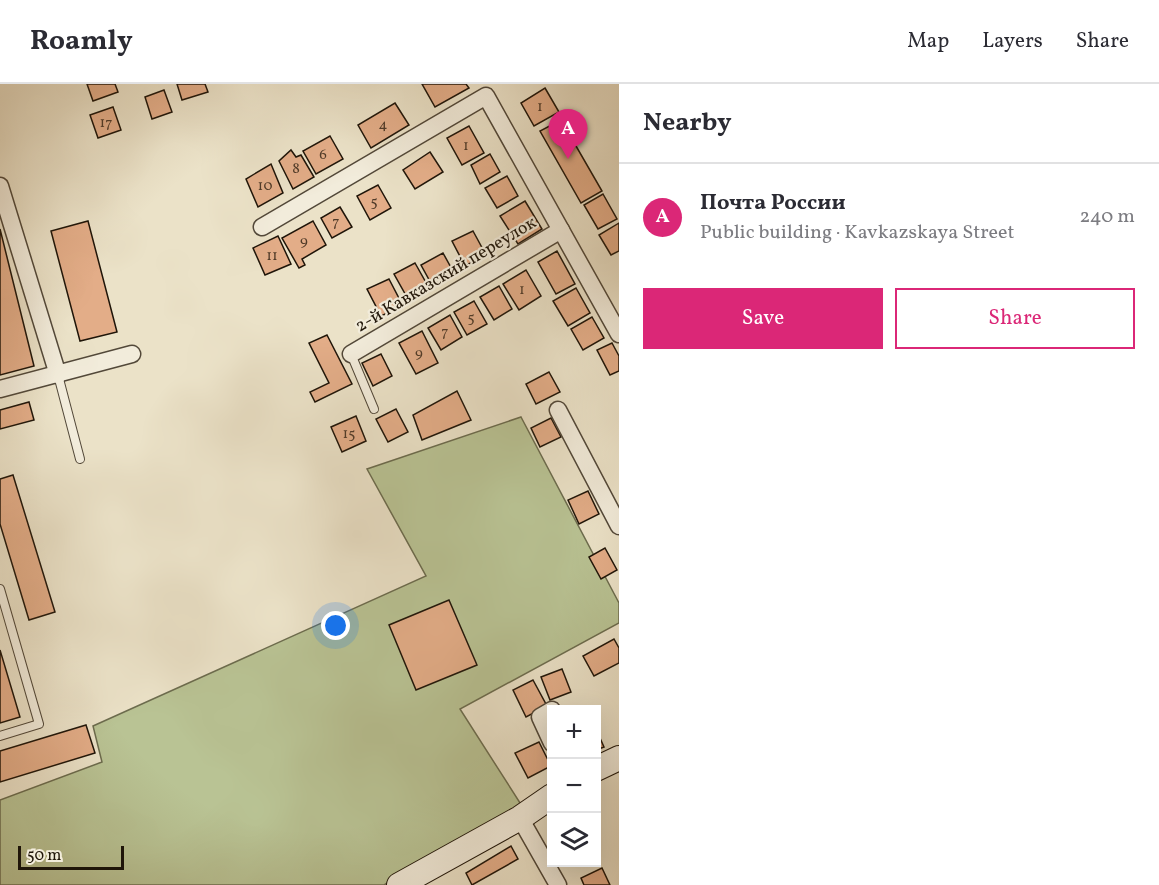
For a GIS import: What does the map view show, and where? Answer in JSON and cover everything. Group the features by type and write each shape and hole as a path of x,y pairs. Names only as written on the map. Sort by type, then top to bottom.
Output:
{"street":[{"path":"262,227 486,96 619,334"},
{"path":"0,186 58,375"},
{"name":"2-й Кавказский переулок","path":"351,354 561,230"},
{"path":"0,389 132,354"},
{"path":"558,410 619,526"},
{"path":"547,713 540,717 547,733"},
{"path":"601,767 619,758"},
{"path":"399,885 520,818 547,799"},
{"path":"520,818 558,885"}],"lane":[{"path":"351,354 374,409"},
{"path":"58,375 80,459"},
{"path":"0,589 39,723 0,736"}],"green space":[{"path":"521,417 619,603 619,623 460,709 522,806 384,885 0,885 0,800 102,762 93,726 426,576 367,469"}],"building":[{"path":"87,84 115,84 118,92 93,101"},
{"path":"177,84 205,84 208,92 182,100"},
{"path":"422,84 466,84 469,88 435,107"},
{"path":"545,88 559,112 534,126 521,103"},
{"path":"164,90 172,112 152,119 145,97"},
{"path":"395,103 409,125 371,148 358,125"},
{"path":"113,107 121,130 98,138 90,115"},
{"path":"561,120 602,191 581,203 540,131"},
{"path":"469,126 484,153 462,165 447,138"},
{"path":"330,136 343,159 316,174 303,151"},
{"path":"291,150 296,157 301,155 314,177 293,189 279,161"},
{"path":"430,152 443,172 415,189 403,170"},
{"path":"490,154 500,172 480,184 471,165"},
{"path":"271,164 283,193 258,207 246,179"},
{"path":"507,176 518,196 497,208 485,188"},
{"path":"378,185 391,208 370,220 357,196"},
{"path":"603,194 617,219 598,229 584,205"},
{"path":"525,201 542,229 518,244 500,216"},
{"path":"340,207 352,227 332,238 321,218"},
{"path":"88,221 117,332 80,341 51,231"},
{"path":"313,221 326,245 302,259 305,265 299,268 282,238"},
{"path":"619,223 619,251 611,255 599,235"},
{"path":"0,229 34,366 0,375"},
{"path":"473,231 486,255 465,266 452,241"},
{"path":"278,236 291,264 265,275 253,248"},
{"path":"557,251 575,284 556,294 538,262"},
{"path":"443,253 454,273 432,285 421,265"},
{"path":"415,263 429,288 408,299 394,274"},
{"path":"526,270 541,296 519,310 503,284"},
{"path":"389,279 403,306 381,316 367,289"},
{"path":"499,286 512,309 494,320 480,297"},
{"path":"576,288 590,313 568,326 553,301"},
{"path":"474,301 487,324 467,335 454,312"},
{"path":"450,315 462,337 441,350 428,328"},
{"path":"592,317 604,338 583,350 571,329"},
{"path":"422,331 438,363 416,374 399,343"},
{"path":"327,335 352,384 315,402 310,392 329,383 309,343"},
{"path":"612,343 619,356 619,371 610,375 597,350"},
{"path":"381,354 392,376 373,386 362,363"},
{"path":"549,372 560,392 536,404 526,384"},
{"path":"457,391 471,420 422,440 413,415"},
{"path":"29,402 34,420 0,429 0,410"},
{"path":"396,409 408,432 388,442 376,419"},
{"path":"356,416 366,441 342,452 331,427"},
{"path":"551,418 561,437 540,447 531,428"},
{"path":"13,475 55,612 29,620 0,524 0,479"},
{"path":"588,491 599,514 579,524 568,500"},
{"path":"605,548 617,570 601,579 589,557"},
{"path":"449,600 477,665 416,690 389,625"},
{"path":"614,639 619,648 619,663 594,676 583,656"},
{"path":"0,650 20,717 0,723"},
{"path":"562,669 571,692 550,700 541,677"},
{"path":"533,680 547,706 526,717 513,690"},
{"path":"86,725 95,753 0,782 0,751"},
{"path":"539,742 547,758 547,768 528,778 515,753"},
{"path":"511,846 518,859 472,885 466,873"},
{"path":"602,868 610,885 584,885 581,878"}],"place":[{"name":"Почта России","path":"568,159"}]}
